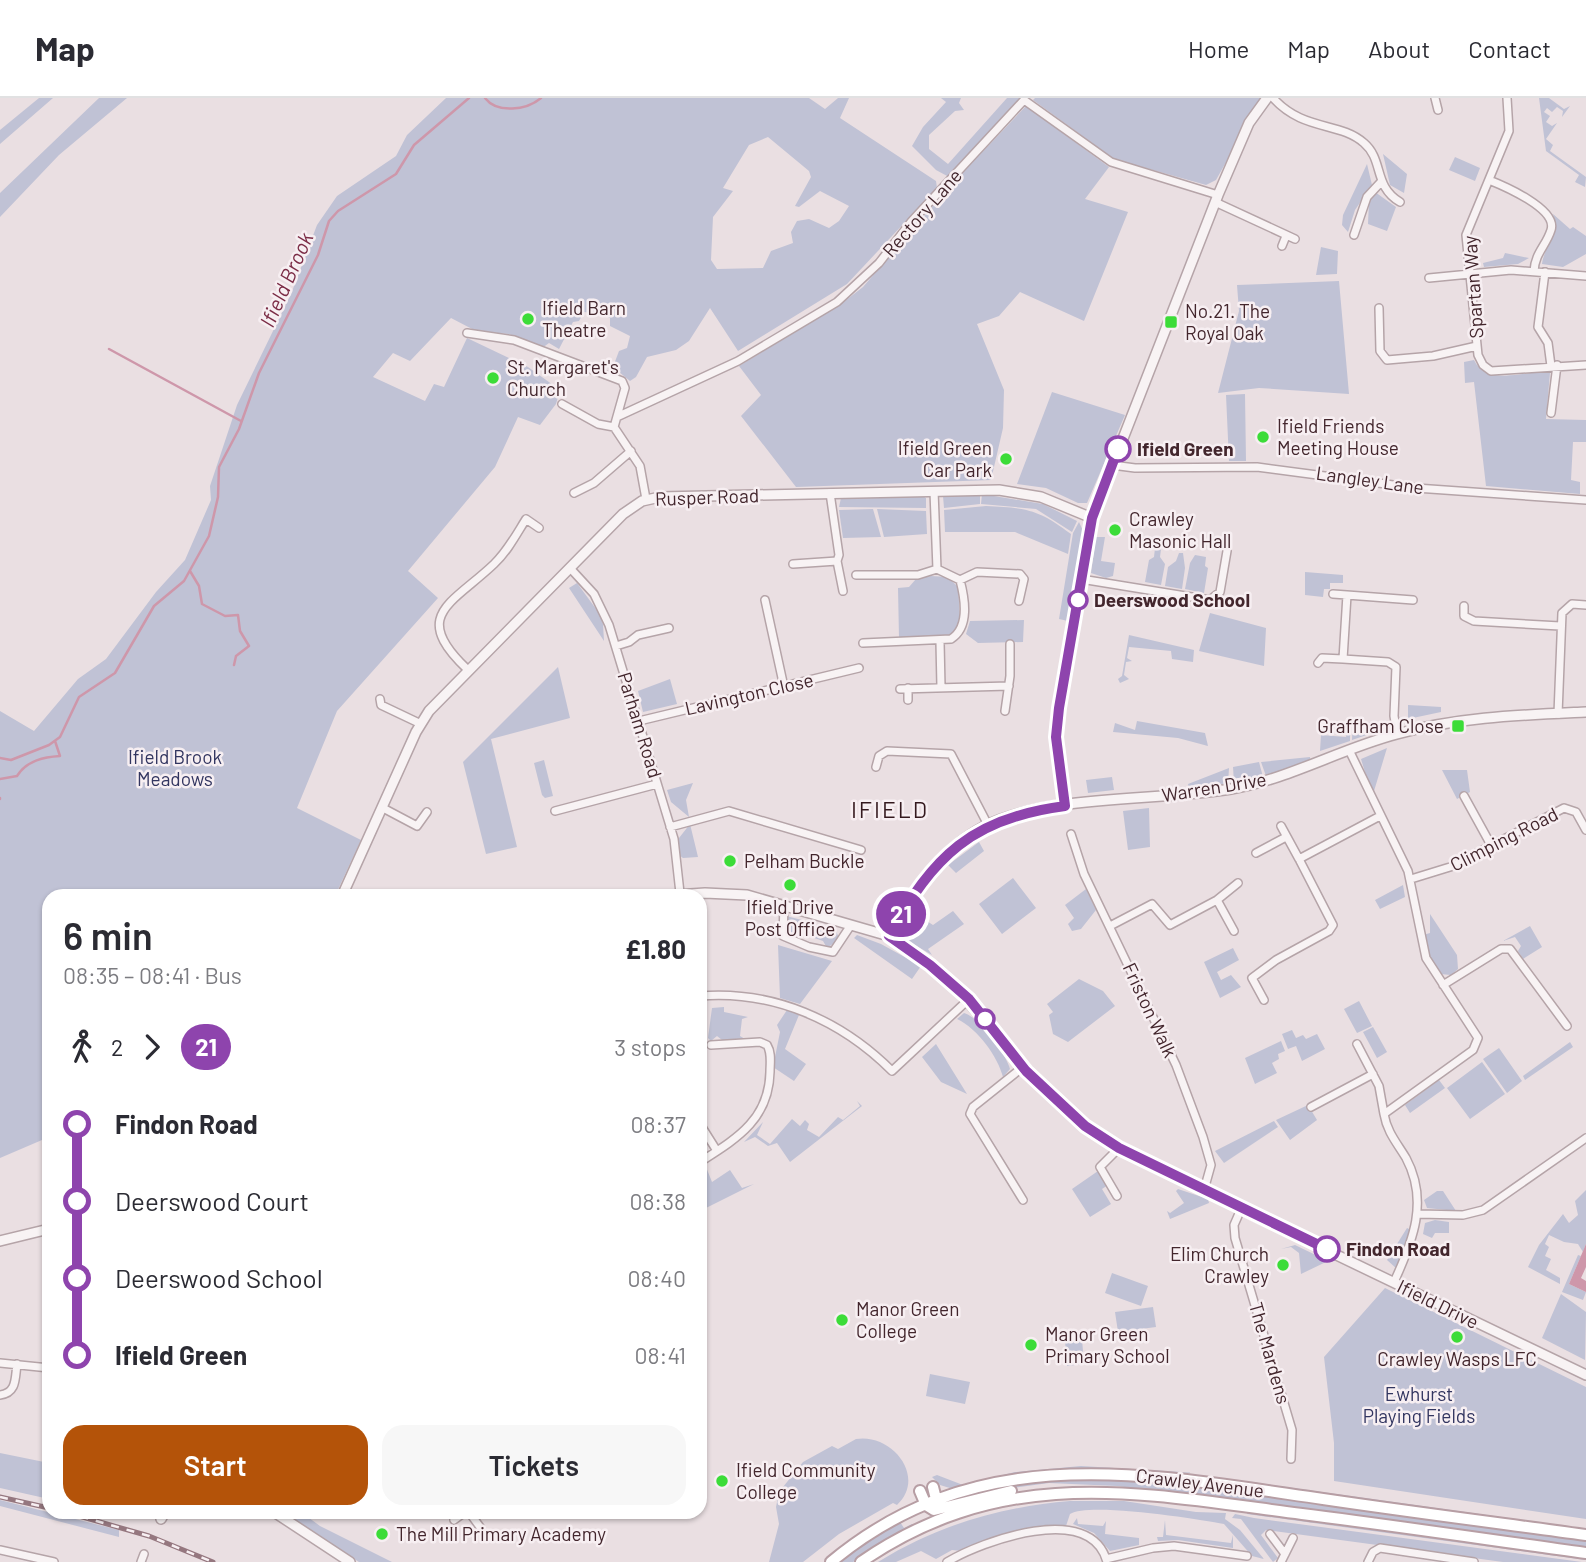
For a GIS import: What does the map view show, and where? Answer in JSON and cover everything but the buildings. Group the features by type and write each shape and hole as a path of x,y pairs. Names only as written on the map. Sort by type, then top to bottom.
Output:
{"main road":[{"name":"Crawley Avenue","path":"831,1562 875,1531 954,1495 1027,1477 1076,1472 1127,1474 1586,1535"},
{"path":"928,1524 933,1505 933,1487 939,1493 954,1495"},
{"path":"933,1505 1004,1492 1044,1488 1059,1492"},
{"path":"920,1491 933,1505"},
{"name":"Crawley Avenue","path":"860,1562 928,1524 995,1501 1059,1492 1153,1494 1586,1553"}],"street":[{"path":"1065,806 1056,737 1092,518 1216,198 1249,124 1267,98"},
{"path":"1273,98 1292,116 1363,142 1372,153 1387,192 1401,202"},
{"path":"1435,98 1438,110"},
{"name":"Spartan Way","path":"1507,98 1509,129 1466,235 1480,361 1492,370 1586,365"},
{"name":"Rectory Lane","path":"619,416 738,360 837,302 879,263 911,222 1025,99 1111,162 1216,198 1295,239"},
{"path":"1489,180 1515,190 1541,209 1551,221 1552,229 1537,253 1534,271"},
{"path":"1354,235 1367,197 1381,182"},
{"path":"1282,246 1286,236"},
{"path":"1429,278 1469,273 1534,271 1586,276"},
{"path":"1545,272 1538,327 1548,343 1554,365 1551,413"},
{"path":"1379,308 1380,351 1387,360 1433,356 1477,346"},
{"path":"467,333 505,337 622,381 625,388 614,427"},
{"path":"562,404 598,424 614,427 640,467 646,499"},
{"path":"574,493 594,483 631,451"},
{"name":"Langley Lane","path":"1112,465 1135,468 1257,467 1416,488 1586,500"},
{"name":"Rusper Road","path":"345,889 421,724 440,696 623,514 646,499 999,490 1030,494 1092,518"},
{"path":"934,491 937,569"},
{"path":"830,493 843,591"},
{"path":"467,669 440,637 439,625 444,609 496,562 526,519 539,528"},
{"path":"1081,579 1210,600 1220,592 1227,551"},
{"path":"793,564 837,561"},
{"name":"Parham Road","path":"570,568 600,603 616,646 670,827 679,889"},
{"path":"856,575 918,575 937,569 960,580"},
{"path":"960,580 977,572 1020,574 1024,579 1019,601"},
{"path":"863,643 940,642 956,636 962,626 960,580"},
{"path":"1334,594 1413,600"},
{"path":"1343,659 1347,595"},
{"path":"765,600 784,687"},
{"path":"1558,714 1562,613 1568,606 1586,605"},
{"path":"1464,607 1464,616 1474,621 1560,626"},
{"path":"616,646 629,642 638,635 669,628"},
{"path":"940,642 941,687"},
{"path":"1004,711 1009,686 1010,644"},
{"path":"1318,663 1322,659 1343,659 1388,662 1396,667 1394,716 1397,734"},
{"name":"Lavington Close","path":"639,721 859,668"},
{"path":"908,700 904,689 1009,686"},
{"path":"380,699 382,705 421,724"},
{"name":"Warren Drive","path":"889,936 915,890 934,866 964,839 988,825 1017,814 1249,785 1397,734 1463,720 1586,712"},
{"path":"1349,750 1411,878 1422,948 1443,985 1477,1033 1478,1043 1473,1050 1384,1114"},
{"path":"876,767 879,756 887,751 951,754 988,825"},
{"path":"555,811 657,785"},
{"path":"1464,796 1491,845"},
{"path":"383,808 416,825 427,812"},
{"name":"Climping Road","path":"1411,878 1442,870 1564,808 1576,812 1586,831"},
{"path":"670,827 729,811 861,850"},
{"path":"1299,859 1380,816"},
{"path":"1264,1000 1252,978 1276,960 1329,931 1333,925 1281,825"},
{"name":"Friston Walk","path":"1071,834 1084,874 1171,1053 1203,1137 1211,1164 1204,1190"},
{"path":"1256,853 1286,837"},
{"path":"1110,926 1152,904 1170,925 1217,900 1238,883"},
{"name":"Ifield Drive","path":"707,893 738,894 889,936 930,965 969,999 1023,1068 1068,1112 1119,1148 1586,1375"},
{"path":"1217,900 1234,931"},
{"path":"784,905 783,936 809,947 833,952 851,925"},
{"path":"1443,985 1501,949 1510,949 1567,1026"},
{"path":"707,996 744,997 802,1010 845,1033 892,1071 969,999"},
{"path":"707,1157 744,1133 760,1112 768,1092 770,1052 767,1045 760,1042 710,1045"},
{"path":"1357,1044 1382,1096 1388,1129 1410,1166 1417,1191 1418,1214 1412,1245 1394,1282"},
{"path":"1023,1068 973,1107 970,1114 1023,1200"},
{"path":"1311,1107 1373,1074"},
{"path":"707,1135 717,1151"},
{"path":"1418,1214 1463,1215 1483,1210 1586,1138"},
{"path":"1117,1196 1100,1167 1119,1148"},
{"name":"The Mardens","path":"1241,1209 1234,1224 1235,1238 1292,1430 1291,1459"},
{"path":"0,1241 42,1232"},
{"path":"0,1363 42,1367"},
{"path":"0,1395 8,1394 13,1387 17,1364"},
{"path":"284,1519 349,1562"},
{"path":"473,1519 480,1527"},
{"path":"947,1562 990,1543 1059,1530 1079,1531 1091,1538 1107,1560 1163,1547 1247,1556"},
{"path":"1270,1534 1285,1553"},
{"path":"1281,1562 1293,1538"},
{"path":"1368,1562 1373,1552 1380,1548 1474,1562"},
{"path":"0,1550 54,1562"},
{"path":"1220,1562 1221,1552"}],"green space":[{"path":"39,98 53,98 0,144 0,130"},
{"path":"99,98 127,98 59,155 0,217 0,193"},
{"name":"Ifield Brook Meadows","path":"446,98 809,98 825,109 838,98 849,98 840,118 936,181 937,188 847,284 738,351 710,308 689,341 676,350 647,357 636,377 630,381 613,367 619,351 627,348 630,336 610,326 610,318 596,310 592,313 584,312 579,321 573,322 559,349 549,343 542,348 509,334 476,331 451,318 410,361 393,353 373,377 425,401 434,384 444,387 467,338 528,367 560,390 556,404 540,425 518,417 495,467 408,571 438,598 337,711 297,808 361,840 338,889 42,889 42,1140 0,1158 0,711 34,731 78,679 106,659 156,592 185,560 211,500 210,486 237,405 291,294 317,225 337,196 396,156 407,135","holes":["768,137 809,171 811,177 795,206 799,207 820,191 849,206 839,221 829,228 809,219 797,221 791,232 793,243 771,251 763,268 717,269 711,260 713,217 733,191 723,188 749,145"]},
{"path":"941,98 961,98 959,103 964,110 955,111 929,135 929,149 948,164 1007,98 1020,98 949,177 936,170 912,146 923,127 946,102"},
{"path":"1262,98 1216,180 1206,185 1114,159 1033,100"},
{"path":"1539,98 1549,98 1564,109 1570,106 1562,117 1563,111 1557,107 1552,112 1547,108 1544,112 1550,116 1546,122 1552,126 1557,123 1546,139 1553,145 1550,151 1586,177 1585,187 1575,182 1579,175 1546,151"},
{"path":"1026,106 1109,167 1085,199 1128,212 1084,321 1020,292 999,316 977,324 1004,390 1003,428 991,480 796,487 741,416 761,395 739,366 841,304 863,287 948,188"},
{"path":"1383,154 1407,174 1404,193 1390,185"},
{"path":"1455,157 1480,168 1475,181 1449,170"},
{"path":"1367,164 1372,185 1355,210 1348,232 1342,225 1343,215"},
{"path":"1375,192 1396,207 1387,231 1368,224 1369,200"},
{"path":"1553,214 1570,229 1573,227 1586,236 1586,254 1563,267 1542,264 1555,227"},
{"path":"1321,247 1338,251 1337,274 1316,275"},
{"path":"1505,253 1529,258 1518,264 1484,267 1483,263 1503,258"},
{"path":"1339,281 1349,394 1259,388 1218,393 1239,311 1237,285"},
{"path":"1474,360 1487,373 1496,375 1545,371 1550,373 1546,419 1586,420 1586,442 1573,442 1571,480 1580,482 1580,494 1486,486 1474,382 1465,383 1464,362"},
{"path":"1052,392 1125,415 1087,503 1078,503 1046,488 1017,484"},
{"path":"1245,394 1246,461 1229,461 1226,395"},
{"path":"949,493 980,493 980,504 944,508 943,496"},
{"path":"982,494 1043,504 1077,521 1072,532 1036,509 981,504"},
{"path":"921,495 926,498 926,508 839,507 841,498"},
{"path":"986,506 1032,511 1050,519 1071,534 1068,554 1015,532 945,532 944,510"},
{"path":"873,509 881,537 843,538 839,510"},
{"path":"877,509 926,511 927,534 884,537"},
{"path":"1079,522 1084,533 1068,621 1059,619 1073,533"},
{"path":"1096,537 1105,537 1101,561 1115,563 1113,576 1106,578 1091,573"},
{"path":"1155,548 1161,549 1160,557 1165,564 1161,585 1145,582 1149,560 1154,557"},
{"path":"1179,553 1183,553 1185,568 1182,589 1165,586 1168,567 1176,561"},
{"path":"1195,555 1206,557 1205,566 1208,568 1204,593 1185,589 1190,563"},
{"path":"1305,572 1343,575 1343,583 1330,583 1330,589 1324,589 1323,597 1305,595"},
{"path":"948,577 958,587 960,618 956,631 945,637 899,638 898,588 909,587 916,579"},
{"path":"577,583 599,613 604,641 569,588"},
{"path":"1210,613 1266,628 1264,666 1199,651"},
{"path":"1024,620 1023,642 978,643 966,634 970,621"},
{"path":"1129,635 1194,650 1193,662 1172,659 1171,651 1129,647 1127,658 1132,661 1126,662 1124,675 1129,679 1120,683 1118,679 1122,676"},
{"path":"558,667 570,718 491,739 517,847 486,854 463,762"},
{"path":"670,679 677,704 643,712 638,691"},
{"path":"1408,705 1441,707 1441,712 1408,719"},
{"path":"1137,721 1205,733 1208,746 1178,738 1113,732 1115,723 1135,730"},
{"path":"1353,721 1384,723 1384,729 1352,740"},
{"path":"1347,733 1350,733 1350,741 1320,751 1321,735 1346,737"},
{"path":"1387,748 1374,791 1371,792 1361,759"},
{"path":"1310,757 1310,761 1266,776 1261,762"},
{"path":"544,760 553,796 545,798 534,763"},
{"path":"1259,762 1263,777 1234,782 1233,767"},
{"path":"1229,768 1228,784 1189,789 1188,784"},
{"path":"1442,770 1467,770 1470,792 1457,799"},
{"path":"1112,777 1114,790 1088,793 1086,780"},
{"path":"693,783 686,800 689,817 671,802 667,790"},
{"path":"1149,808 1150,847 1128,850 1123,811"},
{"path":"690,824 698,857 683,858 679,855 679,838"},
{"path":"979,842 984,851 956,873 948,865"},
{"path":"1013,878 1036,908 1002,934 979,904"},
{"path":"1403,885 1405,897 1380,909 1375,900"},
{"path":"1086,889 1096,910 1081,929 1072,931 1068,924 1074,918 1065,905"},
{"path":"953,911 964,924 928,949 932,955 903,938 902,931 913,912 933,925"},
{"path":"1430,914 1457,955 1458,969 1451,975 1440,974 1427,953 1423,935 1430,933"},
{"path":"786,916 802,920 805,925 835,930 840,939 827,948 823,941 800,933 795,938 786,925"},
{"path":"1530,926 1542,947 1523,959 1518,951 1521,946 1515,937 1503,941"},
{"path":"857,935 881,944 921,966 912,979 854,938"},
{"path":"778,945 832,961 800,1004 780,998"},
{"path":"1233,948 1239,960 1217,972 1221,980 1231,975 1241,987 1220,998 1204,962"},
{"path":"1079,979 1103,991 1115,1006 1068,1042 1053,1034 1049,1015 1053,1012 1047,1004"},
{"path":"1359,1001 1372,1026 1357,1033 1344,1009"},
{"path":"724,1007 724,1012 748,1017 742,1019 740,1036 745,1039 722,1040 717,1036 711,1041 708,1038 712,1008"},
{"path":"787,1010 799,1015 785,1049 806,1064 794,1081 773,1067 780,1032 777,1025"},
{"path":"964,1013 984,1028 1004,1055 1010,1069 1003,1077 986,1044 972,1029 957,1019"},
{"path":"1373,1027 1387,1052 1377,1058 1363,1032"},
{"path":"1292,1030 1296,1038 1303,1035 1306,1039 1317,1034 1325,1049 1302,1061 1296,1046 1288,1049 1282,1034"},
{"path":"1281,1041 1285,1051 1278,1054 1279,1059 1272,1063 1277,1073 1255,1084 1245,1058"},
{"path":"1570,1042 1573,1047 1525,1080 1523,1076"},
{"path":"936,1044 967,1094 941,1082 922,1057"},
{"path":"1499,1048 1522,1081 1507,1093 1483,1059"},
{"path":"1482,1062 1505,1094 1470,1119 1447,1088"},
{"path":"1439,1080 1445,1088 1410,1113 1405,1105"},
{"path":"857,1101 862,1106 790,1162 777,1143 768,1146 755,1137 744,1142 763,1122 757,1135 770,1144 792,1119 800,1126 805,1120 809,1124 807,1130 819,1137 838,1117 843,1120 860,1106"},
{"path":"1308,1105 1317,1120 1290,1140 1276,1120"},
{"path":"1274,1121 1278,1127 1224,1163 1215,1151"},
{"path":"707,1170 712,1182 730,1170 742,1188 754,1184 707,1208"},
{"path":"1098,1171 1108,1185 1102,1189 1111,1204 1090,1217 1072,1189"},
{"path":"1178,1189 1208,1199 1209,1203 1170,1219 1167,1211 1170,1213 1184,1203 1176,1191"},
{"path":"1586,1190 1586,1244 1583,1252 1578,1244 1564,1242 1549,1235 1545,1244 1549,1247 1545,1256 1551,1259 1546,1270 1560,1278 1560,1284 1528,1267 1539,1245 1563,1214 1569,1223 1578,1215 1575,1201"},
{"path":"1437,1191 1443,1191 1456,1211 1427,1208 1424,1200"},
{"path":"1435,1220 1449,1222 1449,1233 1435,1233 1432,1238 1423,1234 1425,1223"},
{"path":"1407,1228 1413,1231 1397,1269 1387,1260"},
{"path":"1295,1245 1328,1261 1301,1274 1299,1253 1291,1247 1281,1249"},
{"path":"1578,1255 1581,1256 1569,1284 1586,1292 1583,1300 1562,1292"},
{"path":"1112,1273 1148,1286 1141,1306 1105,1293"},
{"name":"Ewhurst Playing Fields","path":"1385,1288 1586,1387 1586,1519 1334,1481 1334,1443 1324,1357"},
{"path":"1561,1294 1586,1312 1585,1360 1542,1338"},
{"path":"1153,1307 1156,1327 1118,1332 1115,1312"},
{"path":"1082,1339 1084,1364 1067,1366 1065,1341"},
{"path":"930,1374 970,1382 965,1404 926,1396"},
{"path":"856,1439 869,1439 893,1450 907,1470 905,1494 897,1505 893,1503 839,1534 803,1562 769,1562 779,1524 776,1507 779,1492 803,1462 832,1446 838,1449"},
{"path":"0,1453 42,1462 42,1497 0,1488"},
{"path":"1081,1466 1199,1473 1062,1469 998,1478 953,1489 940,1485 932,1477 937,1475 963,1485 1015,1472"},
{"path":"1104,1478 1170,1483 1586,1540 1586,1549 1117,1486 1049,1483 1004,1489 950,1503 1006,1486"},
{"path":"1237,1480 1586,1529 1586,1531 1237,1483"},
{"path":"0,1500 42,1511 42,1517 0,1506"},
{"path":"1070,1501 1124,1501 1196,1512 1226,1513 1225,1519 1240,1530 1264,1559 1252,1556 1224,1524 1098,1510 1070,1514 1066,1526 1036,1528 962,1551 952,1550 936,1559 921,1551 896,1562 878,1562 923,1538 970,1520 1019,1508"},
{"path":"1247,1510 1586,1557 1586,1560 1247,1514"},
{"path":"1235,1514 1582,1562 1503,1562 1266,1530 1261,1535 1278,1558 1273,1562 1241,1519 1232,1518"},
{"path":"1077,1518 1078,1524 1103,1526 1106,1521 1105,1534 1139,1538 1139,1545 1110,1551 1094,1533 1073,1524"},
{"path":"50,1519 75,1519 119,1530 119,1537"},
{"path":"294,1519 310,1519 392,1562 359,1562"},
{"path":"1165,1520 1166,1535 1231,1543 1233,1535 1233,1548 1178,1540 1158,1541 1157,1537 1163,1537"},
{"path":"900,1522 904,1528 912,1524 913,1526 853,1562 837,1562"}],"shaded area":[{"path":"1586,1244 1586,1267 1581,1278 1586,1281 1586,1292 1569,1284"}],"waterway":[{"path":"0,758 11,760 49,745 60,737 79,697 115,673 154,606 184,581 209,536 218,497 219,467 239,429 259,373 318,255 329,221 338,211 396,174 414,145 469,98"},
{"name":"Ifield Brook","path":"485,98 504,108 528,105 541,98"},
{"path":"109,349 241,421"},
{"path":"190,571 199,586 202,604 225,616 238,615 240,631 249,646 236,656 234,665"},
{"path":"0,779 17,776 26,766 37,760 60,756 55,741"}],"railway":[{"path":"0,1497 42,1506"},
{"path":"90,1519 149,1536 213,1562"}],"bus line":[{"name":"21","path":"1118,449 1092,518 1059,708 1056,737 1065,806 1017,814 988,825 964,839 939,860 922,880 889,936 930,965 969,999 1026,1071 1085,1126 1119,1148 1327,1249"}],"place":[{"name":"Ifield Barn Theatre","path":"528,319"},
{"name":"No.21. The Royal Oak","path":"1171,322"},
{"name":"St. Margaret's Church","path":"493,378"},
{"name":"Ifield Friends Meeting House","path":"1263,437"},
{"name":"Ifield Green","path":"1118,449"},
{"name":"Ifield Green Car Park","path":"1006,459"},
{"name":"Crawley Masonic Hall","path":"1115,530"},
{"name":"Deerswood School","path":"1078,600"},
{"name":"Graffham Close","path":"1458,726"},
{"name":"Pelham Buckle","path":"730,861"},
{"name":"Ifield Drive Post Office","path":"790,885"},
{"name":"Findon Road","path":"1327,1249"},
{"name":"Elim Church Crawley","path":"1283,1265"},
{"name":"Manor Green College","path":"842,1320"},
{"name":"Crawley Wasps LFC","path":"1457,1337"},
{"name":"Manor Green Primary School","path":"1031,1345"},
{"name":"Ifield Community College","path":"722,1481"},
{"name":"The Mill Primary Academy","path":"382,1534"}],"district":[{"name":"IFIELD","path":"890,810"}]}
